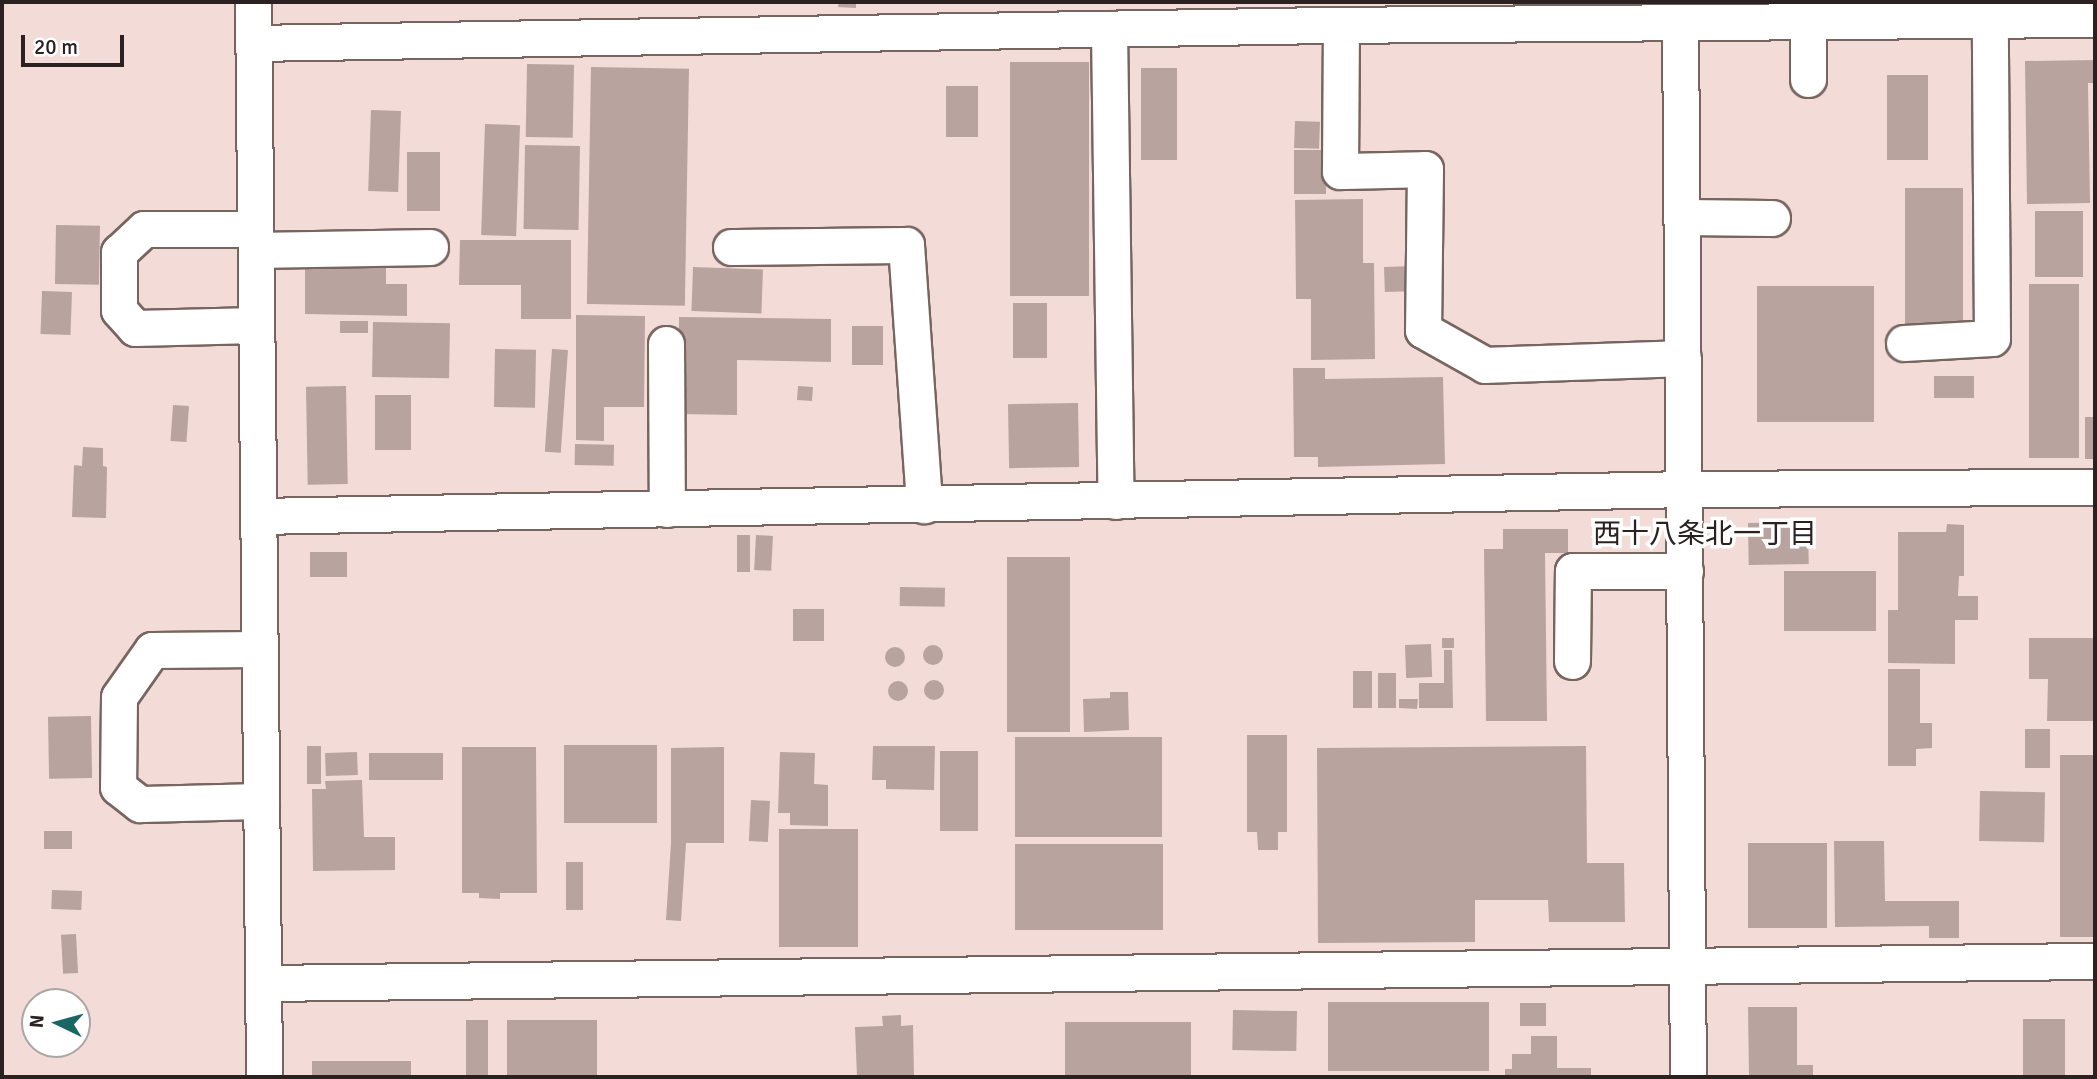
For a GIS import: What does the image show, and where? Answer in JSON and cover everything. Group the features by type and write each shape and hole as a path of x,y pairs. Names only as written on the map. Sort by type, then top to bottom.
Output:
{"street":[{"path":"253,2 264,1077"},
{"path":"253,43 972,17 1109,29 1330,17 1599,12 1681,22 1809,12 1990,20 2031,11 2095,19"},
{"path":"1808,79 1809,12"},
{"path":"1330,17 1340,171 1425,169 1423,330 1485,365 1683,358"},
{"path":"1904,343 1992,338 1990,20"},
{"path":"1681,22 1688,1077"},
{"path":"1109,29 1116,502"},
{"path":"1681,216 1772,218"},
{"path":"256,325 135,328 119,310 119,252 144,229 255,239 430,247"},
{"path":"731,247 906,245 924,505"},
{"path":"666,344 667,509"},
{"path":"258,516 1116,502 1685,489 2095,487"},
{"path":"1572,661 1573,571 1685,571"},
{"path":"259,649 152,650 119,697 118,787 140,804 261,801"},
{"path":"263,983 2095,961"}],"building":[{"path":"839,2 856,2 856,8 838,7"},
{"path":"2095,60 2095,83 2088,83 2090,203 2027,204 2025,61"},
{"path":"1010,62 1089,62 1089,296 1010,296"},
{"path":"527,64 574,65 573,138 526,137"},
{"path":"591,67 689,69 685,306 587,304"},
{"path":"1141,68 1177,68 1177,160 1141,160"},
{"path":"1887,75 1928,75 1928,160 1887,160"},
{"path":"946,86 978,86 978,137 946,137"},
{"path":"371,110 401,111 398,192 368,191"},
{"path":"1295,121 1320,122 1319,149 1294,148"},
{"path":"485,124 520,125 516,236 481,235"},
{"path":"525,145 580,146 579,230 524,229"},
{"path":"1294,150 1326,150 1326,194 1294,194"},
{"path":"407,152 440,152 440,211 407,211"},
{"path":"1905,188 1963,188 1963,329 1905,329"},
{"path":"1363,199 1363,263 1374,263 1375,359 1311,360 1311,299 1296,299 1295,200"},
{"path":"2035,211 2083,211 2083,277 2035,277"},
{"path":"56,225 100,226 99,285 55,284"},
{"path":"460,240 571,240 571,319 521,319 521,285 459,285"},
{"path":"305,262 386,263 386,284 407,284 407,316 305,314"},
{"path":"1415,266 1416,291 1385,292 1384,267"},
{"path":"693,267 763,269 761,313 691,311"},
{"path":"2029,284 2079,284 2079,458 2029,458"},
{"path":"1757,286 1874,286 1874,422 1757,422"},
{"path":"42,291 72,292 70,335 40,334"},
{"path":"1013,303 1047,303 1047,358 1013,358"},
{"path":"576,315 645,316 644,407 604,407 604,441 576,440"},
{"path":"679,317 831,319 831,362 737,360 737,415 678,414"},
{"path":"340,321 368,321 368,333 340,333"},
{"path":"373,322 450,323 449,378 372,377"},
{"path":"852,326 883,326 883,365 852,365"},
{"path":"495,349 536,350 535,408 494,407"},
{"path":"552,349 568,350 561,453 545,452"},
{"path":"1293,368 1325,368 1325,379 1443,377 1445,464 1318,467 1318,457 1294,457"},
{"path":"1934,376 1974,376 1974,398 1934,398"},
{"path":"346,386 348,484 308,485 306,387"},
{"path":"798,386 813,387 812,401 797,400"},
{"path":"375,395 411,395 411,450 375,450"},
{"path":"1078,403 1079,467 1009,468 1008,404"},
{"path":"173,405 189,406 186,442 170,441"},
{"path":"2085,417 2095,417 2095,459 2085,459"},
{"path":"575,444 614,445 614,466 575,465"},
{"path":"83,447 103,448 103,466 107,467 106,518 72,517 74,465 82,466"},
{"path":"1808,522 1809,564 1749,565 1748,523"},
{"path":"1947,524 1964,525 1964,576 1959,576 1958,596 1978,596 1978,620 1955,620 1955,664 1888,663 1888,610 1898,610 1898,532 1946,532"},
{"path":"1503,529 1568,529 1568,553 1545,553 1547,721 1486,721 1484,549 1503,549"},
{"path":"737,535 750,535 750,572 737,572"},
{"path":"756,535 773,536 771,571 754,570"},
{"path":"310,552 347,552 347,577 310,577"},
{"path":"1007,557 1070,557 1070,732 1007,732"},
{"path":"1784,571 1876,571 1876,631 1784,631"},
{"path":"900,587 945,588 945,607 900,606"},
{"path":"793,609 824,609 824,641 793,641"},
{"path":"1442,638 1454,638 1454,648 1442,648"},
{"path":"2029,638 2095,638 2095,721 2047,721 2048,679 2029,679"},
{"path":"1431,644 1432,677 1406,678 1405,645"},
{"path":"933,645 940,648 943,655 940,662 933,665 926,662 923,655 926,648"},
{"path":"895,647 902,650 905,657 902,664 895,667 888,664 885,657 888,650"},
{"path":"1444,650 1452,650 1453,708 1419,708 1419,683 1444,683"},
{"path":"1888,669 1920,669 1920,723 1932,723 1932,748 1916,749 1916,766 1888,766"},
{"path":"1353,671 1372,671 1372,708 1353,708"},
{"path":"1378,673 1396,673 1396,708 1378,708"},
{"path":"934,680 941,683 944,690 941,697 934,700 927,697 924,690 927,683"},
{"path":"898,681 905,684 908,691 905,698 898,701 891,698 888,691 891,684"},
{"path":"1110,692 1128,692 1129,730 1084,732 1083,699 1110,698"},
{"path":"1399,699 1418,699 1417,709 1399,708"},
{"path":"91,716 92,778 49,779 48,717"},
{"path":"2025,729 2050,729 2050,768 2025,768"},
{"path":"1247,735 1287,735 1287,832 1278,832 1278,850 1258,850 1257,832 1247,832"},
{"path":"1015,737 1162,737 1162,837 1015,837"},
{"path":"564,745 657,745 657,823 564,823"},
{"path":"307,746 321,746 321,784 307,784"},
{"path":"873,746 935,746 934,790 886,789 886,780 872,780"},
{"path":"1586,746 1587,863 1624,863 1625,922 1549,922 1548,900 1475,900 1475,942 1318,943 1317,748"},
{"path":"462,747 536,747 537,893 500,893 500,899 479,898 479,893 462,893"},
{"path":"724,747 724,843 686,843 681,921 666,920 671,843 671,748"},
{"path":"940,751 978,751 978,831 940,831"},
{"path":"357,752 358,775 326,776 325,753"},
{"path":"780,752 815,753 814,784 828,785 828,826 790,825 790,813 778,813"},
{"path":"369,753 443,753 443,780 369,780"},
{"path":"2060,755 2095,755 2095,937 2060,937"},
{"path":"362,780 364,837 395,837 395,870 313,871 312,789 326,789 325,781"},
{"path":"1980,791 2045,792 2044,842 1979,841"},
{"path":"751,800 770,801 768,842 749,841"},
{"path":"779,829 858,829 858,947 779,947"},
{"path":"44,831 72,831 72,849 44,849"},
{"path":"1834,841 1884,841 1885,901 1959,901 1959,938 1929,938 1929,926 1835,927"},
{"path":"1748,843 1827,843 1827,928 1748,928"},
{"path":"1015,844 1163,844 1163,930 1015,930"},
{"path":"566,862 583,862 583,910 566,910"},
{"path":"52,890 82,891 81,910 51,909"},
{"path":"76,934 78,973 63,974 61,935"},
{"path":"1328,1002 1489,1002 1489,1071 1328,1071"},
{"path":"1520,1003 1546,1003 1546,1026 1520,1026"},
{"path":"1748,1007 1797,1007 1797,1065 1813,1065 1813,1077 1749,1077"},
{"path":"1233,1010 1297,1011 1296,1051 1232,1050"},
{"path":"901,1015 901,1026 913,1025 914,1077 857,1077 855,1027 883,1026 882,1016"},
{"path":"2023,1019 2065,1019 2065,1077 2023,1077"},
{"path":"466,1020 488,1020 488,1077 466,1077"},
{"path":"507,1020 597,1020 597,1077 507,1077"},
{"path":"1065,1022 1191,1022 1191,1077 1065,1077"},
{"path":"1531,1036 1557,1036 1557,1068 1591,1068 1591,1077 1505,1077 1505,1069 1512,1069 1512,1054 1531,1054"},
{"path":"312,1061 411,1061 411,1077 312,1077"}],"district":[{"name":"西十八条北一丁目","path":"1705,534"}]}
